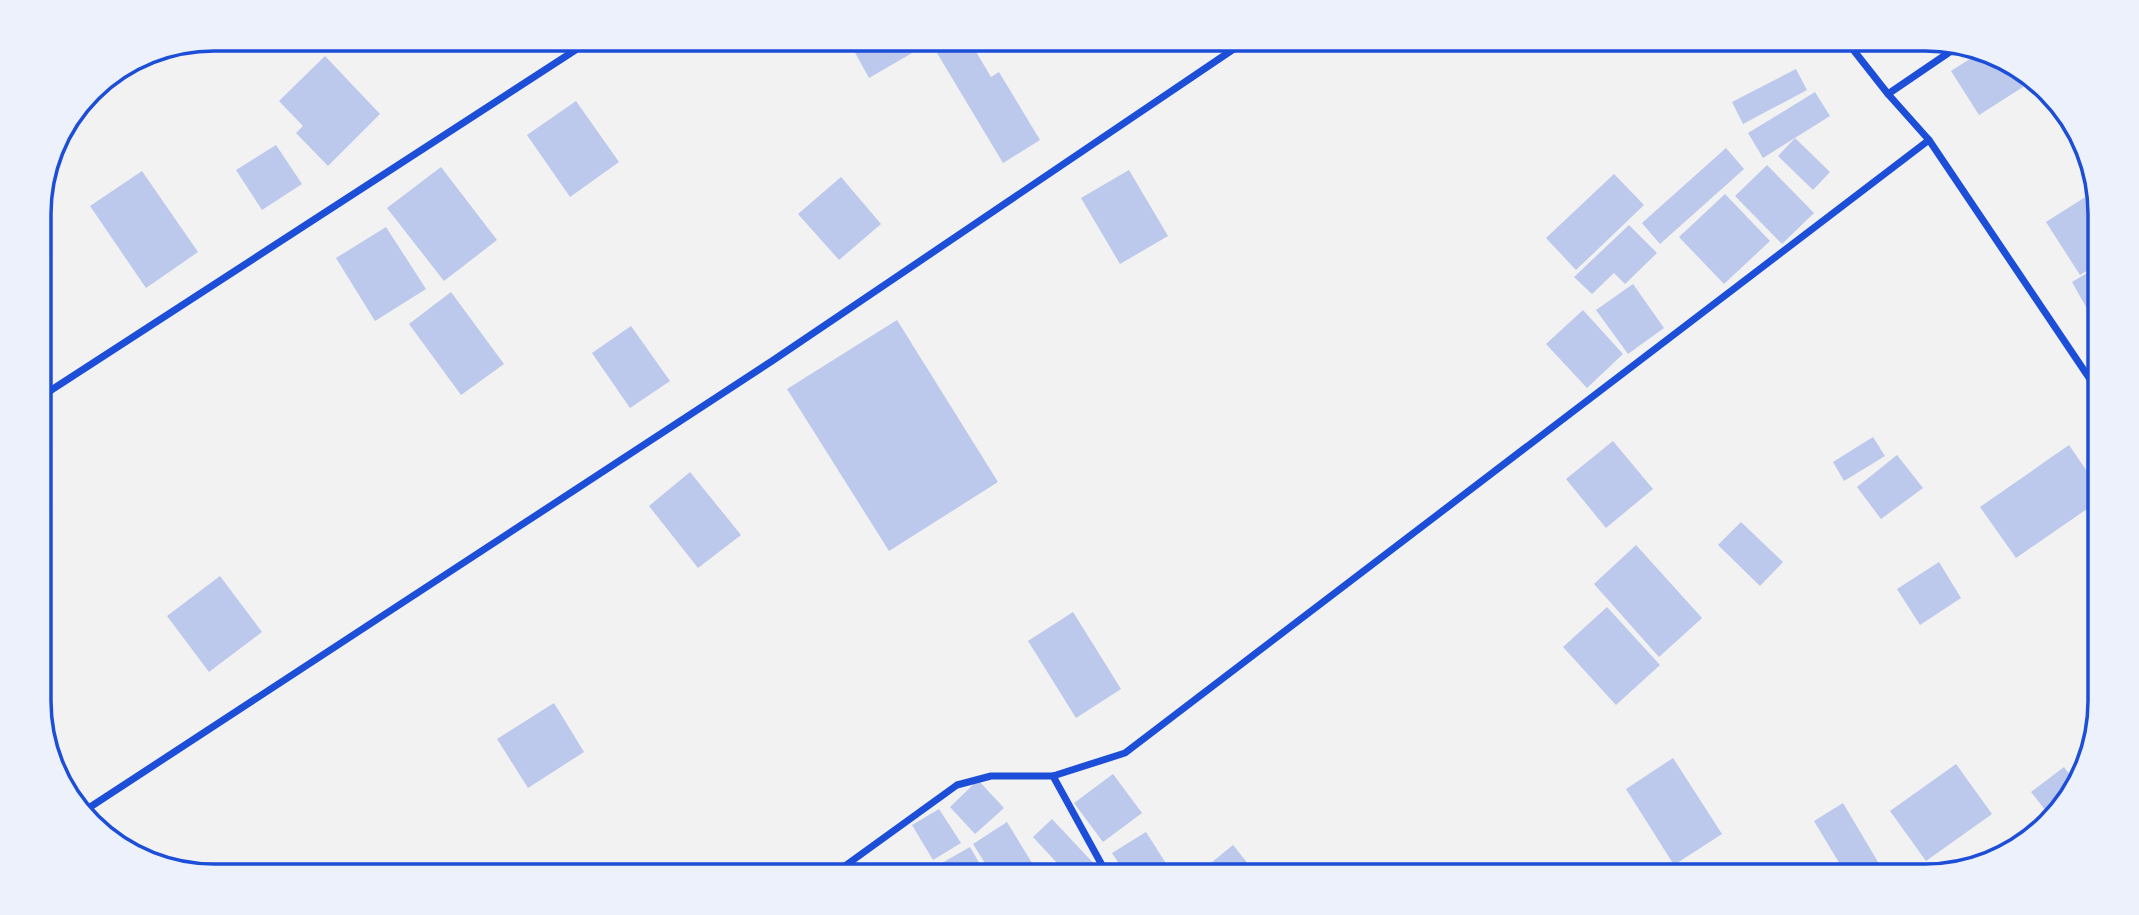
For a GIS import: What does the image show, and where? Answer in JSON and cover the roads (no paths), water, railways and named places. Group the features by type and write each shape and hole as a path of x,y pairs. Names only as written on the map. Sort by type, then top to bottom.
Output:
{"street":[{"path":"51,390 574,51"},
{"path":"90,807 772,361 1231,51"},
{"path":"1854,51 1929,140 2088,378"},
{"path":"1888,94 1949,53"},
{"path":"848,864 957,785 991,776 1054,776 1125,753 1929,140"},
{"path":"1054,776 1102,864"}]}
